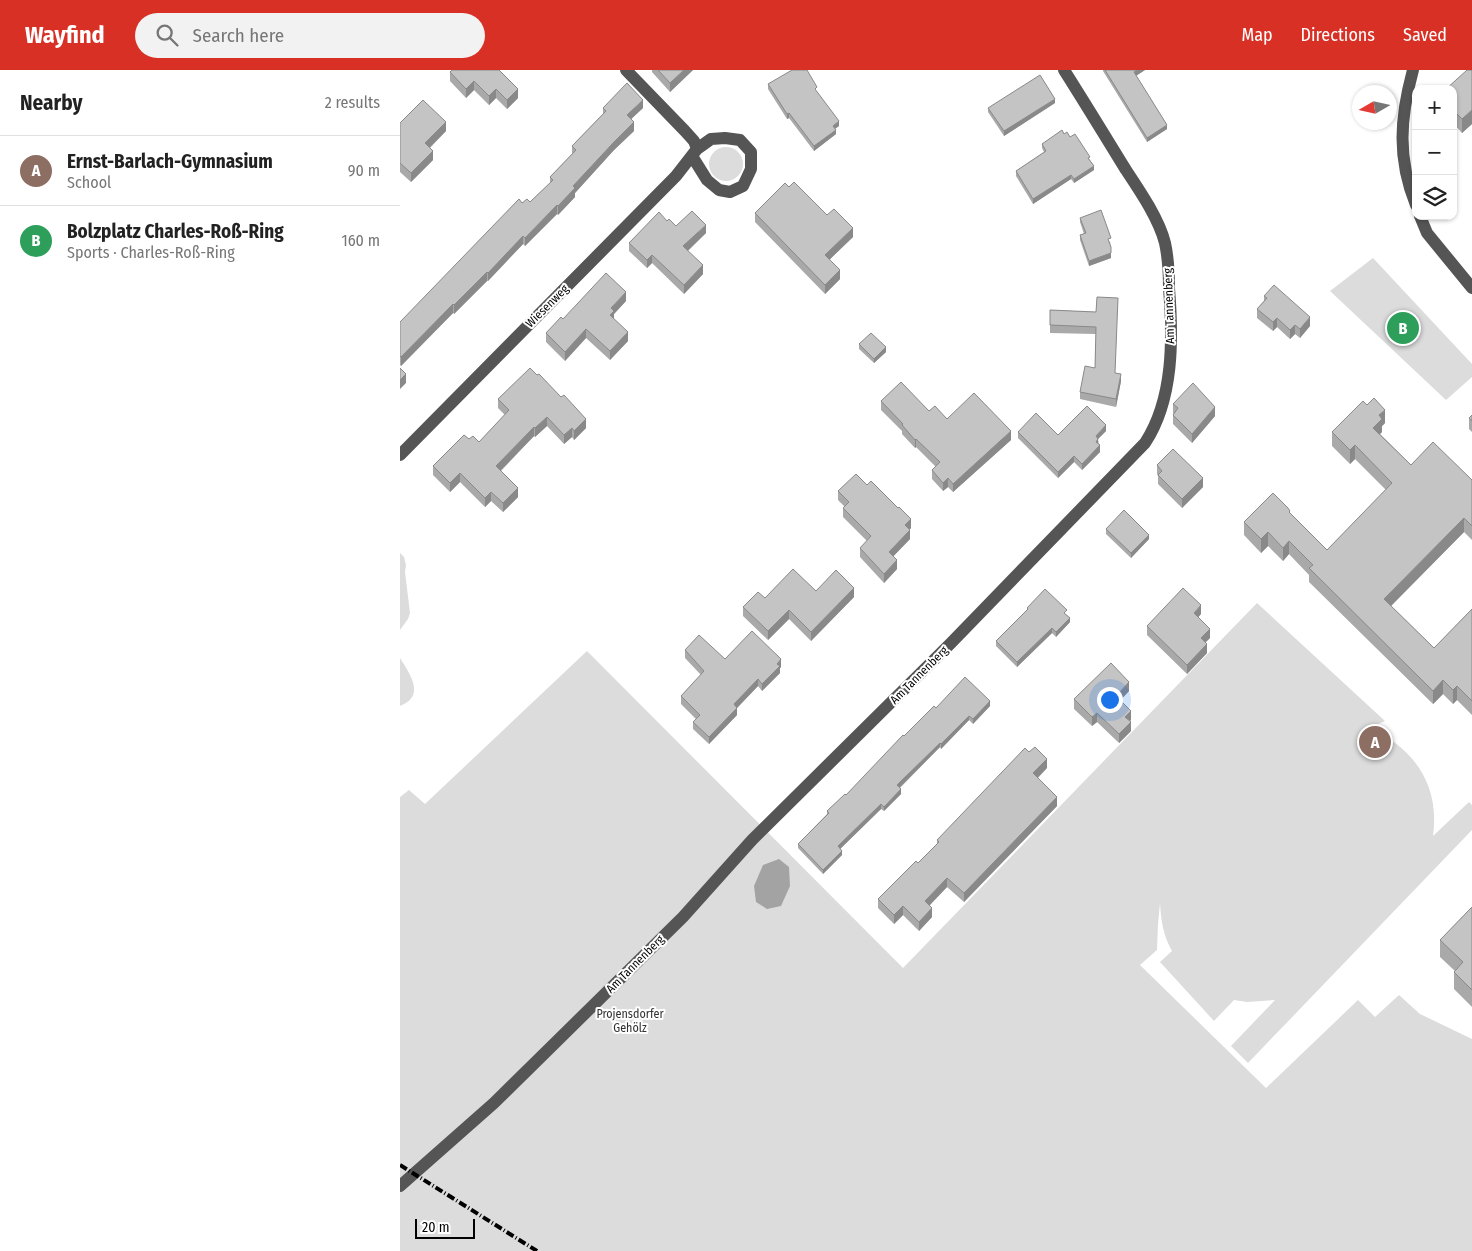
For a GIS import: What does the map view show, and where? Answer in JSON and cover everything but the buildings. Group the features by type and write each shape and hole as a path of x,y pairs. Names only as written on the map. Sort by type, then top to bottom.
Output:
{"street":[{"name":"Wiesenweg","path":"400,455 676,176 695,153 711,139 740,140 751,152 751,169 743,186 730,192 719,190 707,180 695,153 694,141 626,70"},
{"name":"Am Tannenberg","path":"400,1186 494,1103 683,917 752,840 958,636 1150,436 1164,394 1171,353 1172,323 1165,243 1150,207 1064,70"},
{"path":"1412,192 1404,166 1402,134 1407,95 1413,70"},
{"path":"1422,220 1427,233 1472,288"}],"green space":[{"path":"726,147 733,148 738,152 742,157 742,171 738,176 733,180 726,181 719,180 714,176 710,171 709,164 710,157 714,152 719,148"},
{"path":"1373,258 1472,364 1472,377 1446,400 1330,291"},
{"path":"400,553 404,557 406,565 405,572 410,613 400,630"},
{"name":"Projensdorfer Gehölz","path":"1257,603 1385,721 1369,728 1399,746 1421,771 1428,785 1432,801 1434,818 1433,836 1469,802 1472,805 1472,830 1248,1063 1231,1046 1275,1000 1247,1002 1234,1000 1214,1021 1160,962 1172,951 1163,927 1160,903 1157,950 1140,965 1266,1088 1358,1000 1375,1017 1399,995 1420,1014 1472,1039 1472,1251 400,1251 400,797 409,790 425,804 587,651 903,968"},
{"path":"400,658 414,684 414,691 408,702 400,706"}],"shaded area":[{"path":"779,859 789,867 790,886 781,906 767,909 756,902 754,886 763,865"}],"railway":[{"path":"400,1165 537,1251"}],"place":[{"name":"Bolzplatz Charles-Roß-Ring","path":"1403,328"},
{"name":"Ernst-Barlach-Gymnasium","path":"1375,742"}]}
